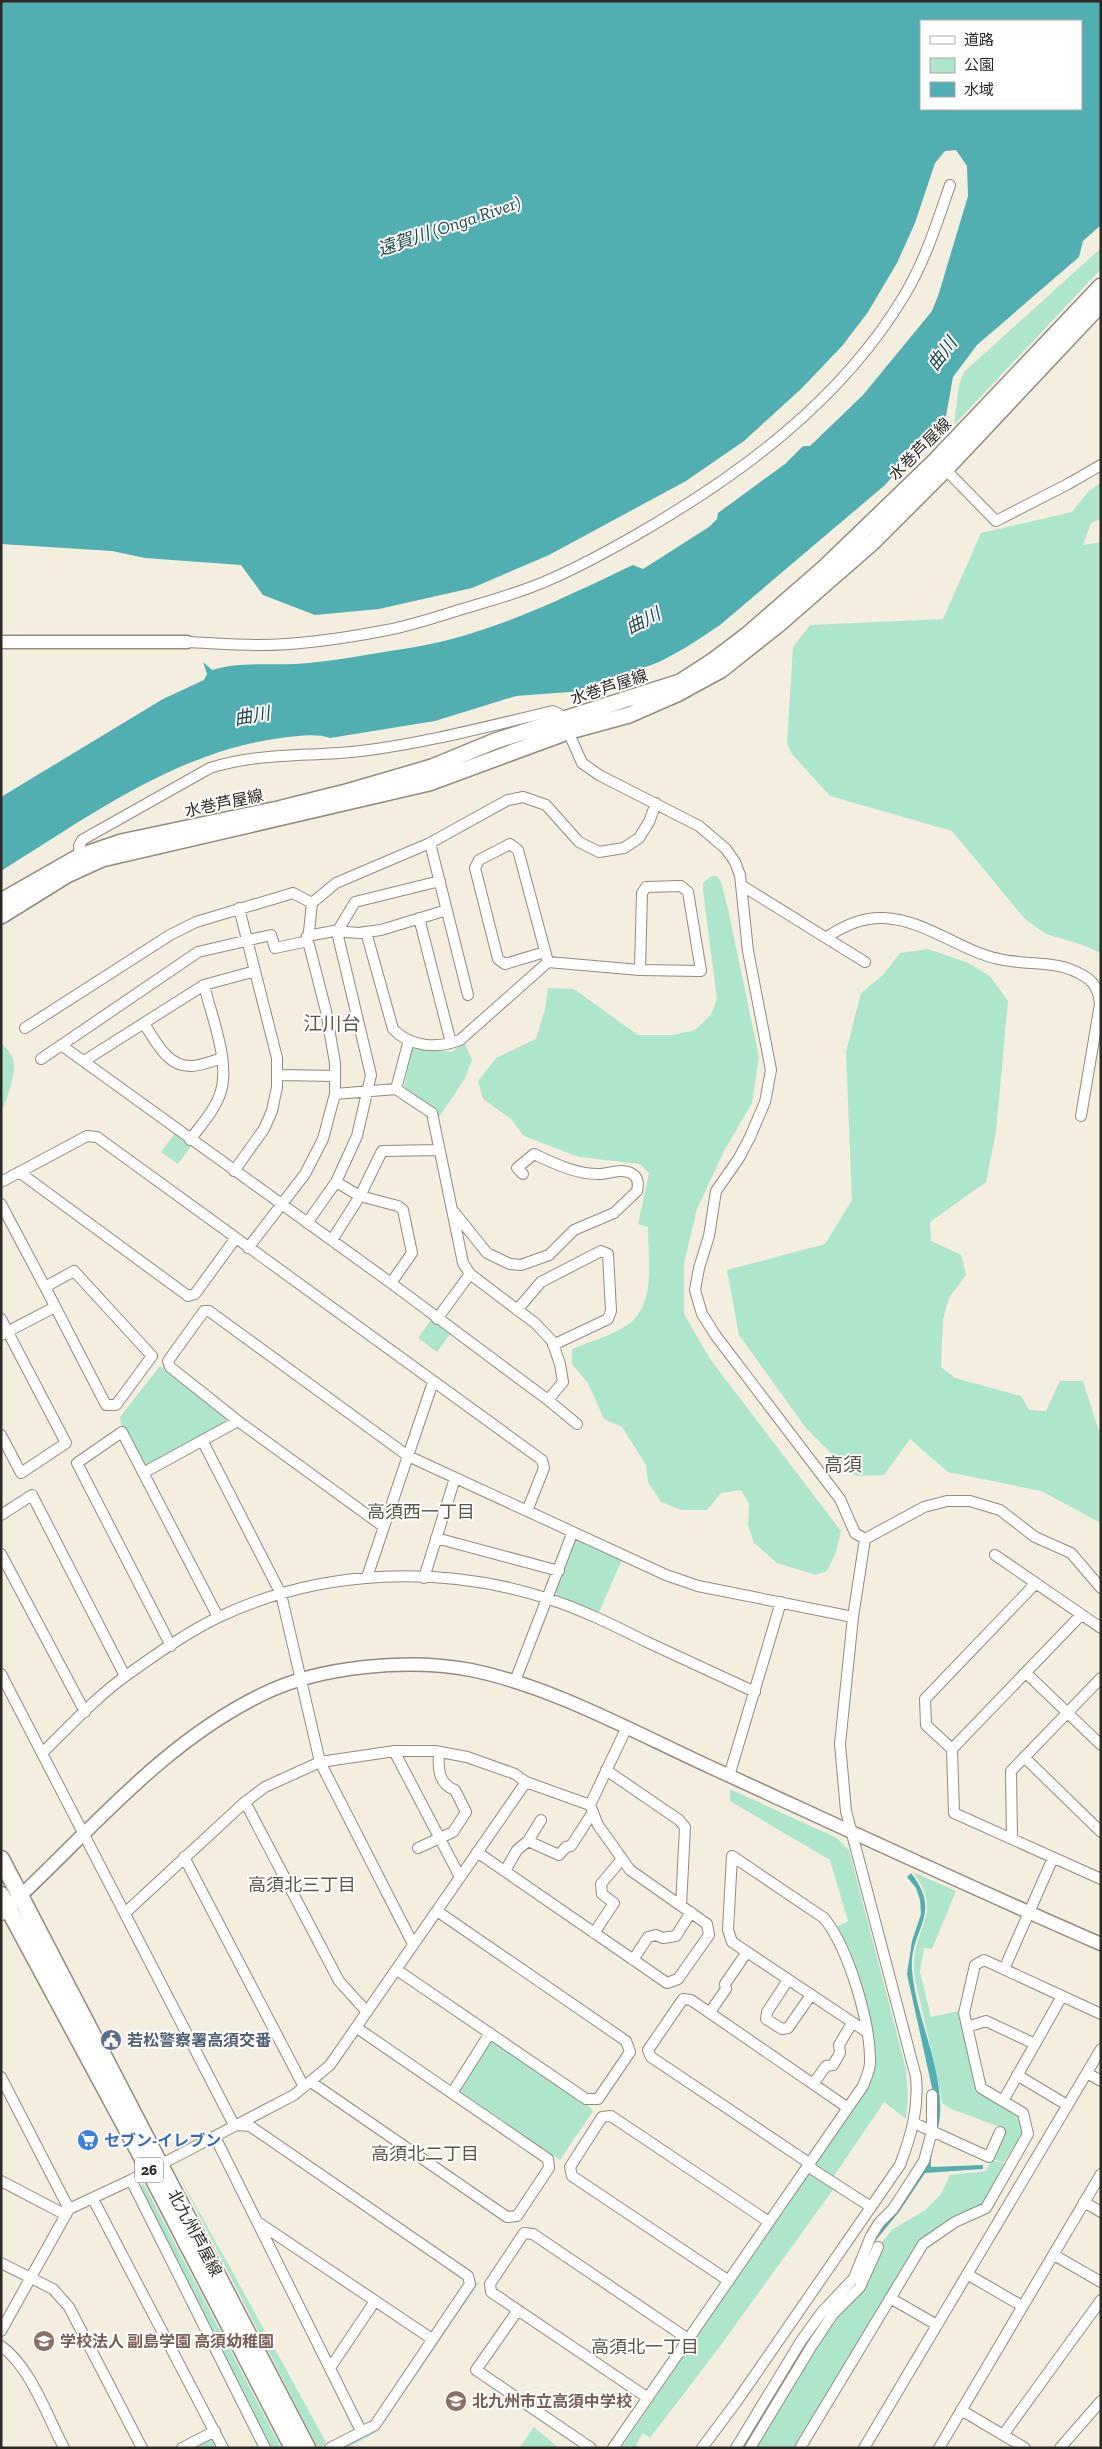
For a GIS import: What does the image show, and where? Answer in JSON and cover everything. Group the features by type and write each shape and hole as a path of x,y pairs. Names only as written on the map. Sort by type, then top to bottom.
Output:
{"main road":[{"name":"水巻芦屋線","path":"1,901 80,856 121,842 278,809 350,791 432,767 495,741 566,726 629,716 677,694 720,670 779,624 873,542 940,465 1029,371 1101,286"},
{"name":"水巻芦屋線","path":"1029,371 1101,304"},
{"name":"水巻芦屋線","path":"1,916 67,875 102,859 429,783 566,726"},
{"name":"北九州芦屋線","path":"1,1859 293,2448"},
{"name":"北九州芦屋線","path":"3,1906 154,2168 307,2448"}],"street":[{"path":"1,642 187,642 261,645 389,630 509,595 549,580 600,556 676,512 744,467 820,401 874,340 905,295 927,250 950,185"},
{"path":"940,465 996,520 1068,484 1101,465"},
{"path":"80,856 79,846 82,840 180,783 210,768 233,761 268,755 359,751 411,744 553,711 559,714 566,726 582,763 599,775 699,826 717,839 735,862 741,885 748,951 772,1070 765,1102 750,1137 739,1158 716,1191 709,1236 699,1268 695,1290 702,1314 716,1336 840,1500 855,1533 865,1539"},
{"path":"248,1248 305,1174 323,1139 335,1094 335,1076 326,1012 308,938 312,903 336,882 430,843 508,800 523,797 546,806 579,842 590,850 599,852 611,852 624,848 639,838 649,822 656,803"},
{"path":"430,843 468,995"},
{"path":"546,957 518,850 510,844 479,860 475,868 498,959 505,964 546,957 640,970 701,971 688,892 681,886 646,887 642,893 640,970"},
{"path":"307,1223 336,1182 357,1136 371,1075 337,932 355,902 440,881"},
{"path":"741,885 865,962"},
{"path":"25,1028 170,935 196,922 293,893 312,903"},
{"path":"234,1170 264,1129 272,1111 277,1075 277,1058 239,908"},
{"path":"41,1059 198,952 271,936 274,948 337,932 366,932 447,910"},
{"path":"419,918 451,1043"},
{"path":"827,938 844,926 883,918 910,922 997,959 1052,964 1067,967 1085,976 1093,983 1100,995 1100,1004 1080,1116"},
{"path":"366,932 393,1029 402,1038 443,1046 460,1040 546,957"},
{"path":"84,1061 204,985 255,971"},
{"path":"190,1140 214,1108 221,1092 224,1073 204,985"},
{"path":"144,1024 165,1056 175,1063 191,1066 222,1058"},
{"path":"396,1089 409,1040"},
{"path":"61,1045 190,1140 332,1240 548,1400 577,1424"},
{"path":"277,1075 335,1076"},
{"path":"335,1094 396,1089 432,1113 463,1263 470,1274 535,1323 553,1345 560,1364 563,1382 548,1400"},
{"path":"1,1182 87,1136 98,1138 542,1460 544,1468 527,1511"},
{"path":"332,1240 360,1196 382,1152 439,1150"},
{"path":"453,1211 487,1253 510,1264 521,1265 549,1255 574,1230 614,1213 637,1191 638,1183 635,1176 630,1173 620,1171 601,1174 581,1172 534,1154 517,1168 523,1174"},
{"path":"19,1172 188,1296 194,1294 235,1238"},
{"path":"336,1182 360,1196 398,1206 403,1210 412,1253 390,1283"},
{"path":"1,1204 106,1405 116,1405 152,1356 74,1271 45,1287"},
{"path":"517,1310 541,1282 601,1251 608,1254 611,1310 608,1319 553,1345"},
{"path":"437,1319 470,1274"},
{"path":"5,1334 55,1307"},
{"path":"384,1527 238,1421 170,1368 168,1361 204,1311 209,1311 408,1456 572,1534 666,1575 698,1586 853,1617"},
{"path":"1,1318 5,1334 66,1443 21,1473 1,1435"},
{"path":"367,1577 433,1382"},
{"path":"143,1473 203,1442 238,1421"},
{"path":"171,1646 77,1463 122,1432 218,1617"},
{"path":"203,1442 281,1594 320,1762 413,1944"},
{"path":"424,1578 455,1478"},
{"path":"1,1515 32,1495 126,1676"},
{"path":"865,1539 924,1507 947,1501 970,1500 1000,1510 1035,1537 1071,1553 1101,1588"},
{"path":"515,1681 572,1534"},
{"path":"436,1538 558,1571"},
{"path":"702,2448 737,2401 900,2165 914,2123 918,2093 916,2078 854,1834 846,1811 840,1744 853,1617 865,1539"},
{"path":"1,1554 85,1712"},
{"path":"996,1555 1101,1628"},
{"path":"42,1752 126,1676 218,1617 281,1594 340,1579 367,1577 424,1578 497,1585 548,1599 590,1614 754,1692"},
{"path":"1036,1583 925,1699 926,1725 952,1749 954,1813 1101,1879"},
{"path":"729,1776 781,1602"},
{"path":"952,1749 1082,1615"},
{"path":"3,1906 21,1896 164,1758 197,1732 266,1692 302,1680 366,1667 408,1663 472,1671 515,1681 626,1729 854,1834 1101,1944"},
{"path":"1026,1673 1101,1745"},
{"path":"1,1674 234,2125"},
{"path":"1012,1839 1011,1772 1101,1678"},
{"path":"528,1841 559,1854 566,1847 571,1846 591,1809 606,1770 626,1729"},
{"path":"394,1751 460,1877"},
{"path":"125,1913 245,1802 265,1787 320,1762 394,1751 440,1752 467,1757 515,1774 526,1782 591,1809 598,1825 630,1870 708,1924 709,1935 678,1979 667,1983 477,1852"},
{"path":"418,1848 453,1832 466,1812 455,1790 447,1787 438,1770 440,1752"},
{"path":"1024,1757 1101,1832"},
{"path":"606,1770 679,1820 684,1827 681,1906"},
{"path":"1,2331 68,2212 214,2137 308,2085 330,2065 526,1782"},
{"path":"245,1802 339,1982 367,2012"},
{"path":"504,1871 517,1850 528,1841 542,1820"},
{"path":"614,2448 808,2163 863,2086 870,2067 867,2032 858,1992 832,1928 824,1918 732,1856 728,1930 732,1942 867,2032"},
{"path":"184,1857 308,2085 507,2217 518,2216 549,2168 548,2159 357,2028"},
{"path":"1004,1969 1053,1858"},
{"path":"594,1933 614,1903 602,1894 601,1884 622,1859"},
{"path":"397,1970 586,2099 598,2099 630,2052 626,2041 436,1911"},
{"path":"633,1960 648,1937 656,1934 663,1938 676,1936 690,1912"},
{"path":"710,2012 726,1989 724,1984 746,1952"},
{"path":"800,2448 923,2244 955,2222 986,2208 1028,2134 1023,2113 981,2088 964,2013 975,1965 984,1960 1101,2014"},
{"path":"788,1980 767,2012 766,2018 782,2029 788,2028 811,1995"},
{"path":"1003,2101 1062,1996"},
{"path":"848,2108 690,2000 683,2000 648,2050 651,2057 808,2163 812,2169 871,2207"},
{"path":"966,2027 986,2022 1035,2044"},
{"path":"813,2084 826,2066 832,2065 840,2053 839,2045 852,2023"},
{"path":"452,2093 490,2033"},
{"path":"864,2448 1101,2049"},
{"path":"1087,2074 1101,2081"},
{"path":"1017,2076 1067,2105"},
{"path":"1,2077 68,2212"},
{"path":"736,2448 801,2340 822,2312 856,2274 871,2236 879,2223 893,2209 924,2161 932,2131 932,2095"},
{"path":"729,2281 572,2176 570,2167 602,2117 612,2116 769,2222"},
{"path":"914,2123 989,2157 1000,2132"},
{"path":"234,2125 250,2126 468,2276 470,2284 375,2425 330,2447"},
{"path":"214,2137 361,2431"},
{"path":"939,2448 1101,2174"},
{"path":"131,2180 265,2448"},
{"path":"1,2181 68,2212"},
{"path":"93,2199 223,2448"},
{"path":"1084,2202 1101,2212"},
{"path":"258,2222 432,2339"},
{"path":"648,2398 491,2292 490,2284 524,2234 533,2234 688,2339"},
{"path":"750,2448 833,2314 860,2287 878,2247"},
{"path":"1054,2255 1101,2282"},
{"path":"1,2263 53,2289 69,2307 142,2448"},
{"path":"967,2274 1022,2306"},
{"path":"890,2298 937,2325"},
{"path":"1003,2435 1101,2300"},
{"path":"330,2368 375,2301"},
{"path":"518,2310 476,2370 591,2448"},
{"path":"1,2346 12,2354 22,2367 64,2448"},
{"path":"1060,2448 1101,2401"},
{"path":"961,2410 1025,2448"},
{"path":"182,2448 215,2431"}],"green space":[{"path":"1101,248 1101,269 954,425 959,385 964,372"},
{"path":"1101,482 1101,519 1091,523 1083,545 1101,542 1101,953 1080,944 1046,934 1025,919 952,831 830,796 792,754 787,743 793,647 810,625 943,619 981,533 1072,512 1088,492"},
{"path":"716,876 721,881 728,909 759,1057 752,1103 724,1151 697,1209 684,1263 684,1314 710,1359 841,1531 836,1552 827,1571 816,1575 777,1563 754,1543 748,1525 749,1504 741,1490 721,1493 707,1510 681,1510 661,1502 648,1482 646,1465 622,1427 604,1419 588,1383 572,1364 572,1349 620,1330 636,1317 643,1307 649,1281 648,1227 638,1224 649,1173 640,1164 579,1157 524,1136 511,1119 483,1099 478,1081 496,1058 536,1039 545,1010 548,988 574,989 638,1035 673,1035 695,1030 711,1015 717,999 703,891 703,883 710,877"},
{"path":"928,949 966,962 990,976 1008,1001 996,1132 986,1182 930,1222 931,1241 961,1255 966,1275 949,1298 943,1319 941,1367 955,1378 1021,1396 1029,1410 1046,1411 1060,1381 1083,1381 1101,1438 1101,1523 1041,1491 948,1472 910,1439 884,1475 857,1476 842,1469 828,1450 806,1428 739,1335 727,1270 825,1244 852,1200 846,1052 861,993 883,975 900,953"},
{"path":"464,1042 472,1060 464,1080 437,1120 434,1110 404,1087 412,1049 415,1046 452,1052"},
{"path":"1,1043 11,1054 14,1071 11,1086 1,1113"},
{"path":"175,1133 192,1145 178,1164 161,1152"},
{"path":"431,1320 450,1334 437,1352 418,1338"},
{"path":"160,1366 227,1416 226,1423 147,1464 141,1463 121,1424 120,1417"},
{"path":"580,1540 622,1560 599,1612 557,1595 555,1591 575,1542"},
{"path":"730,1789 837,1838 849,1850 906,2069 908,2098 906,2119 884,2102 832,2179 813,2165 874,2066 875,2055 859,1977 836,1927 848,1921 830,1860 730,1801"},
{"path":"913,1872 956,1891 932,1949 924,1948 920,1972 931,2017 958,2011 978,2092 1020,2118 1023,2133 1004,2162 991,2159 1003,2128 949,2108 942,2103 914,1974 916,1950 927,1908 922,1886"},
{"path":"488,2041 493,2041 587,2104 593,2111 560,2160 460,2093 458,2088"},
{"path":"991,2160 1004,2163 983,2205 918,2243 795,2448 755,2448 832,2320 868,2279 882,2242 892,2230 925,2210 941,2194 950,2175 986,2171"},
{"path":"175,2168 326,2442 324,2446 318,2448"},
{"path":"810,2170 835,2187 718,2349 650,2438 643,2433 636,2445 642,2448 621,2448"},
{"path":"144,2184 281,2448 269,2448 139,2187"},
{"path":"477,2282 479,2283 378,2431 347,2448 342,2448 376,2429"},
{"path":"534,2427 559,2448 519,2448"},
{"path":"210,2439 214,2440 218,2448 193,2448"}],"water":[{"path":"1,1 1101,1 1101,225 1083,241 1079,257 977,345 953,377 946,416 885,485 720,625 676,653 653,665 615,678 599,688 593,695 587,696 583,691 516,696 435,721 330,738 312,735 299,736 243,745 206,757 135,789 1,871 1,797 163,699 204,680 207,674 203,662 212,670 243,665 309,663 403,649 463,636 521,616 633,565 643,569 709,527 717,519 718,513 785,464 803,446 810,446 863,395 932,311 968,196 967,166 956,150 945,151 935,163 915,223 897,263 868,312 843,345 801,389 744,441 686,481 549,555 472,588 379,609 315,615 263,595 241,565 145,558 112,551 1,544"},
{"path":"911,1873 925,1900 923,1922 912,1956 914,1988 934,2061 940,2097 940,2116 931,2156 931,2167 983,2165 983,2169 925,2173 899,2212 876,2240 863,2276 806,2345 745,2448 740,2448 805,2341 826,2311 847,2290 871,2242 924,2169 934,2097 907,1974 912,1941 921,1914 920,1900 916,1888 907,1877"}],"place":[{"name":"若松警察署高須交番","path":"111,2040"},
{"name":"セブン-イレブン","path":"88,2140"},
{"name":"学校法人 副島学園 高須幼稚園","path":"44,2341"},
{"name":"北九州市立高須中学校","path":"456,2401"}],"district":[{"name":"江川台","path":"332,1023"},
{"name":"高須","path":"843,1464"},
{"name":"高須西一丁目","path":"421,1512"},
{"name":"高須北三丁目","path":"302,1885"},
{"name":"高須北二丁目","path":"425,2154"},
{"name":"高須北一丁目","path":"645,2347"}],"water label":[{"name":"遠賀川 (Onga River)","path":"449,226"},
{"name":"曲川","path":"942,354"},
{"name":"曲川","path":"643,621"},
{"name":"曲川","path":"252,716"}]}
